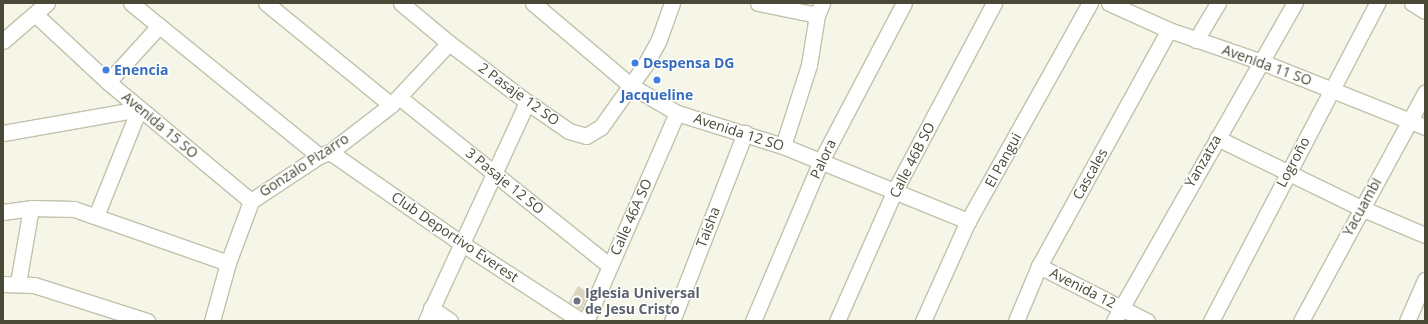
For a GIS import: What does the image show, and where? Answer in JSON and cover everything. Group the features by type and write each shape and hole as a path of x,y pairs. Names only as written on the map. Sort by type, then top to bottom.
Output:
{"street":[{"path":"3,41 36,15 47,3"},
{"name":"Club Deportivo Everest","path":"131,3 325,154 581,321"},
{"name":"3 Pasaje 12 SO","path":"266,3 395,101 494,172 610,266"},
{"name":"2 Pasaje 12 SO","path":"401,3 449,43 527,102 570,131 586,136 601,127 630,85"},
{"name":"Avenida 12 SO","path":"533,3 630,85 677,113 783,146 895,190 968,222"},
{"path":"630,85 658,42 672,3"},
{"path":"758,3 819,9 809,65 783,146"},
{"name":"Palora","path":"753,321 821,161 904,3"},
{"name":"Calle 46B SO","path":"837,321 895,190 994,3"},
{"name":"El Pangui","path":"923,321 968,222 1090,3"},
{"name":"Avenida 11 SO","path":"1109,3 1169,30 1262,62 1425,127"},
{"path":"1196,40 1218,3"},
{"name":"Yanzatza","path":"1117,314 1295,3"},
{"name":"Logroño","path":"1211,321 1377,3"},
{"path":"1412,3 1425,11"},
{"name":"Avenida 15 SO","path":"36,15 139,109 251,201"},
{"path":"108,82 159,26"},
{"name":"Cascales","path":"1016,321 1039,266 1169,30"},
{"name":"Gonzalo Pizarro","path":"212,321 228,263 251,201 325,154 395,101 449,43"},
{"name":"Yacuambi","path":"1301,321 1361,208 1425,93"},
{"path":"450,321 428,314 527,102"},
{"path":"3,133 139,109"},
{"path":"96,216 139,109"},
{"name":"Calle 46A SO","path":"586,321 677,113"},
{"name":"Taisha","path":"672,321 745,133"},
{"path":"1217,138 1361,208 1425,235"},
{"path":"18,283 31,208"},
{"path":"3,212 31,208 74,209 228,263"},
{"name":"Avenida 12","path":"1039,266 1117,314 1147,321"},
{"path":"1407,321 1425,280"},
{"path":"3,284 18,283 34,286 147,321"}],"building":[{"name":"Iglesia Universal de Jesu Cristo","path":"578,286 589,293 581,310 569,302"}],"place":[{"name":"Despensa DG","path":"635,63"},
{"name":"Enencia","path":"106,70"},
{"name":"Jacqueline","path":"657,80"},
{"name":"Iglesia Universal de Jesu Cristo","path":"577,301"}]}
